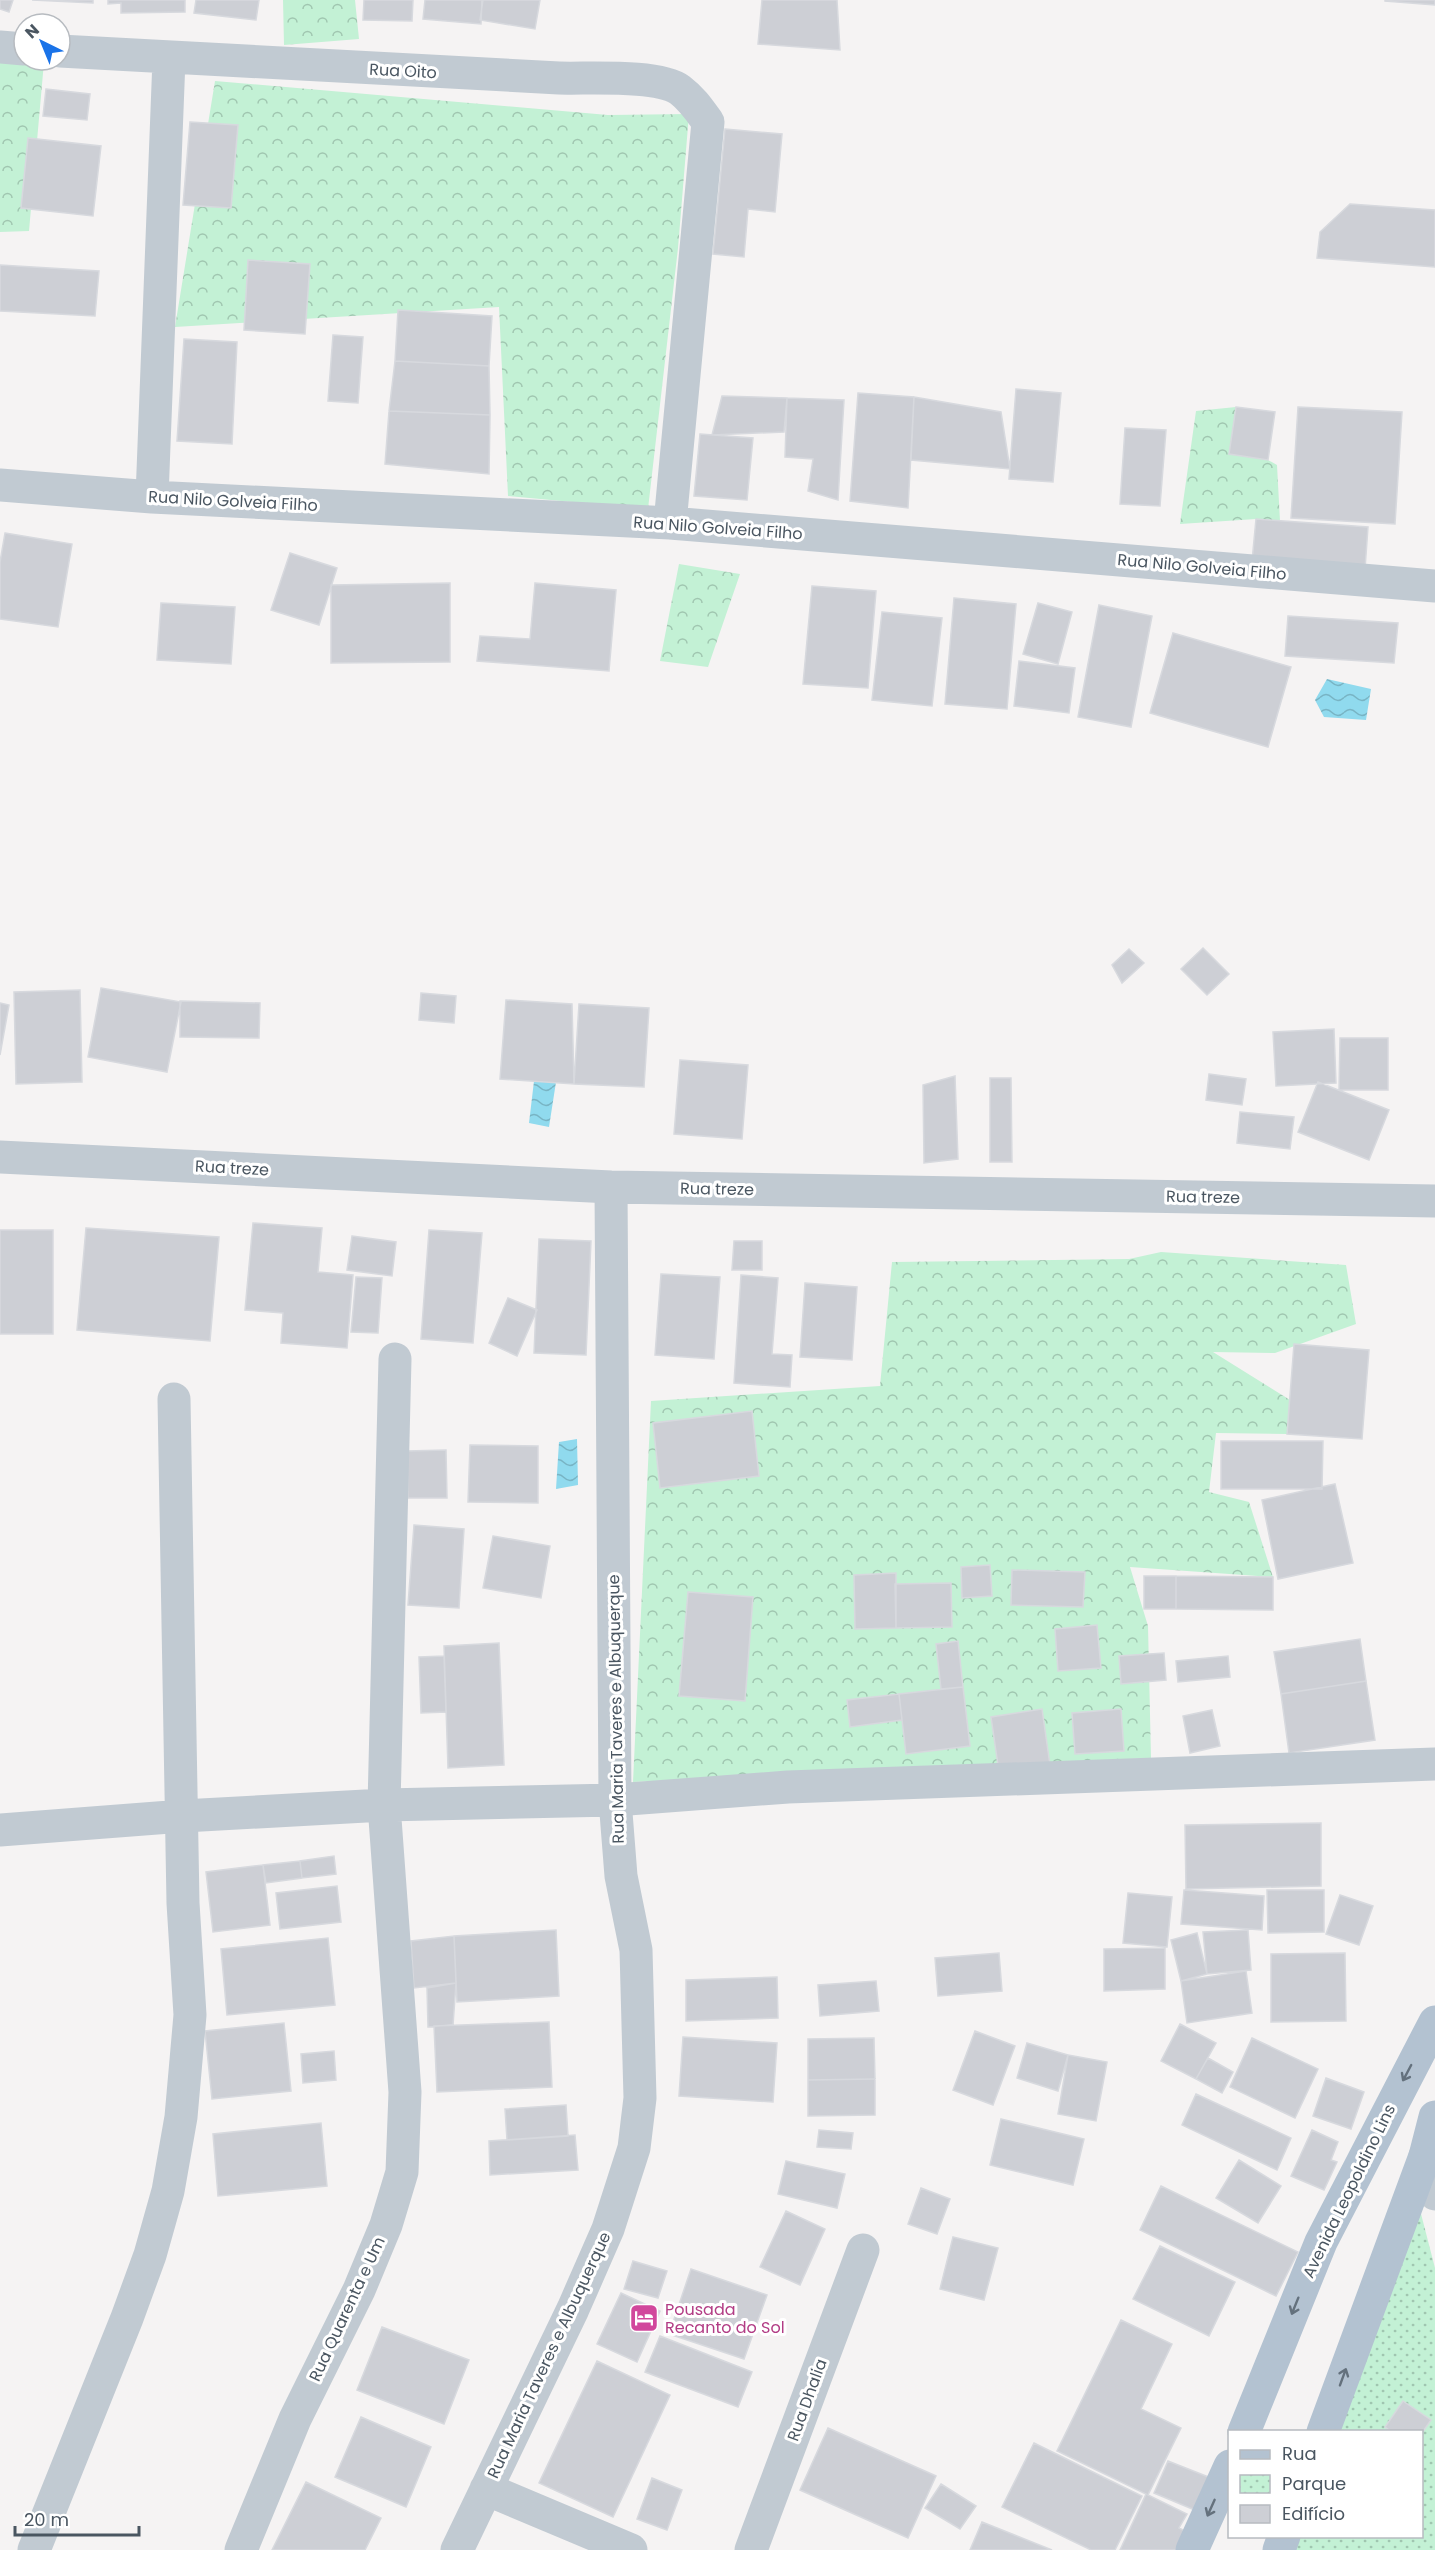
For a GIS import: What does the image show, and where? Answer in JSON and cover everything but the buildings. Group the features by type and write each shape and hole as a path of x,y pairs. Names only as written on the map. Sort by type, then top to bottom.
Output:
{"main road":[{"name":"Avenida Leopoldino Lins","path":"1245,2430 1321,2242 1435,2022"},
{"path":"1324,2430 1425,2156 1435,2117"},
{"path":"1192,2550 1228,2470"}],"street":[{"name":"Rua Oito","path":"72,52 170,59 660,82 679,89 694,103 708,122 708,144 670,523"},
{"path":"152,497 170,59"},
{"name":"Rua Nilo Golveia Filho","path":"0,485 152,497 670,523 1435,586"},
{"name":"Rua treze","path":"0,1157 611,1187 1435,1201"},
{"name":"Rua Maria Taveres e Albuquerque","path":"457,2550 573,2309 608,2229 634,2148 640,2098 636,1950 621,1876 615,1800 611,1187"},
{"name":"Rua Quarenta e Um","path":"241,2550 296,2419 359,2290 386,2225 402,2172 405,2091 384,1805 395,1359"},
{"path":"34,2550 150,2255 168,2191 181,2117 190,2014 183,1903 174,1399"},
{"path":"0,1830 183,1816 384,1805 615,1800 788,1787 1435,1764"},
{"path":"1425,2156 1435,2194"},
{"name":"Rua Dhalia","path":"751,2550 863,2250"},
{"path":"486,2489 631,2550"}],"green space":[{"path":"283,0 355,0 359,39 284,45"},
{"path":"0,61 12,61 12,72 43,72 29,231 0,232"},
{"path":"215,81 608,115 689,114 678,248 648,509 508,496 499,307 175,327"},
{"path":"1236,407 1230,454 1268,460 1277,465 1280,521 1256,519 1180,524 1196,411"},
{"path":"679,564 740,574 708,667 660,661"},
{"path":"1161,1252 1346,1265 1356,1324 1275,1353 1213,1352 1290,1400 1287,1434 1216,1433 1209,1492 1249,1502 1273,1577 1130,1567 1148,1626 1151,1758 633,1782 651,1401 880,1386 892,1262 1129,1259"},
{"path":"1419,2206 1435,2268 1435,2550 1289,2550 1284,2538 1423,2538 1423,2430 1327,2430"}],"water":[{"path":"1327,679 1371,689 1366,720 1324,717 1315,700"},
{"path":"534,1081 556,1082 549,1127 529,1123"},
{"path":"577,1439 578,1485 556,1489 559,1442"}],"place":[{"name":"Pousada Recanto do Sol","path":"644,2318"}]}
